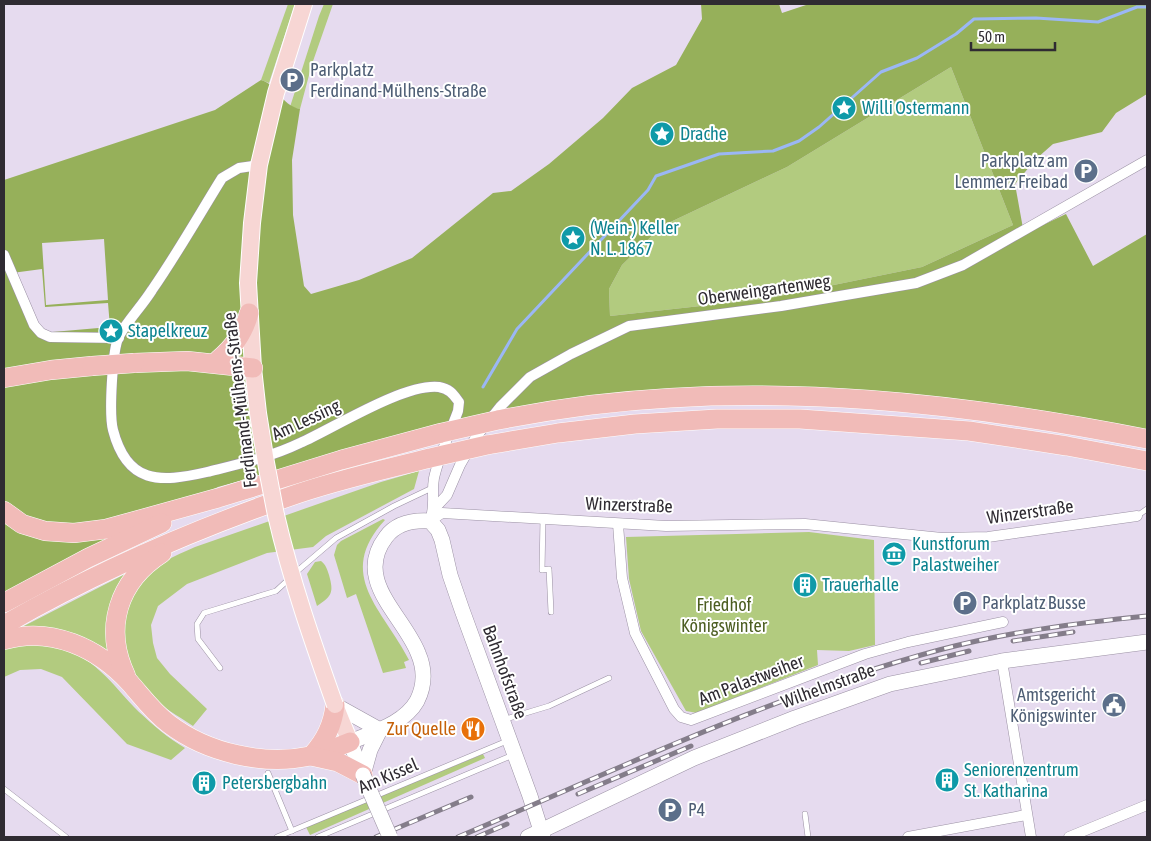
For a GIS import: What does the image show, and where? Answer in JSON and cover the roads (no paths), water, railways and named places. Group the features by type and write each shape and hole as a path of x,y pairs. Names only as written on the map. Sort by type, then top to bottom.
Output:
{"highway":[{"path":"211,361 235,344 246,324 249,313"},
{"path":"4,378 92,366 169,361 211,361 253,368"},
{"path":"4,393 20,380 34,373"},
{"path":"4,511 22,524 46,532 74,533 106,529 218,498 341,460 498,420 609,403 695,397 793,395 875,400 974,410 1147,439"},
{"path":"4,625 95,576 165,543 292,496 430,458 487,445 593,428 717,419 800,419 969,431 1058,444 1147,461"},
{"path":"4,603 88,558 218,498"},
{"path":"130,684 119,661 114,642 115,625 120,604 133,580 144,567 153,559 195,532"},
{"path":"4,640 20,635 36,635 64,640 96,654 111,665 155,713 194,739 210,746 244,756 275,758 311,756 338,762 363,776"},
{"path":"311,756 329,733 335,705"},
{"path":"311,756 350,742"}],"main road":[{"name":"Ferdinand-Mülhens-Straße","path":"304,4 276,93 259,165 252,223 248,283 249,313 258,413 270,483 285,550 306,620 335,705 350,742"}],"street":[{"name":"Oberweingartenweg","path":"433,514 447,495 460,465 476,437 500,407 530,377 571,354 629,326 782,306 916,283 963,265 1147,160"},
{"name":"Am Lessing","path":"259,165 239,168 222,178 153,290 119,338 111,400 111,424 122,455 133,468 149,476 169,479 244,463 300,443 358,413 411,390 440,387 451,390 459,402 458,411 435,473 432,488 433,514"},
{"path":"4,254 34,325 41,333 50,337 119,338"},
{"name":"Winzerstraße","path":"350,742 380,730 400,719 417,700 423,684 424,675 419,653 382,593 376,578 375,564 382,542 388,534 399,525 433,514 666,526 805,524 942,538 988,537 1137,516"},
{"name":"Bahnhofstraße","path":"433,514 442,540 450,575 515,754 538,833"},
{"name":"Am Palastweiher","path":"618,524 622,578 635,633 674,709 682,716 691,720 884,648 1003,622"},
{"name":"Wilhelmstraße","path":"538,833 694,758 795,718 890,684 1020,658 1147,642"},
{"path":"1002,661 1031,837"},
{"path":"335,705 380,730 370,750 363,776"},
{"name":"Ferdinand-Mülhens-Straße","path":"350,742 390,837"},
{"path":"1069,837 1147,804"},
{"path":"908,837 1026,815"}],"lane":[{"path":"220,668 198,638 197,624 204,614 276,591 336,538 394,506 432,488"},
{"path":"1137,516 1147,508"},
{"path":"543,519 542,570 549,569 551,612"},
{"path":"502,720 549,706 609,678"},
{"name":"Am Kissel","path":"277,837 510,740"},
{"path":"318,837 515,754"},
{"path":"268,773 292,831"},
{"path":"4,790 66,837"},
{"path":"805,814 808,837"}],"waterway":[{"path":"483,387 517,329 648,190 656,176 719,154 773,151 799,141 819,127 881,72 917,58 956,34 974,19 1036,18 1098,22 1137,7 1147,7"}],"railway":[{"path":"458,837 695,735 755,711 877,668 990,638 1068,625 1147,616"},
{"path":"1013,641 1073,632"},
{"path":"921,663 969,651"},
{"path":"578,794 691,746"},
{"path":"376,837 471,797"},
{"path":"477,837 507,824"}],"place":[{"name":"Parkplatz Ferdinand-Mülhens-Straße","path":"292,80"},
{"name":"Willi Ostermann","path":"844,108"},
{"name":"Drache","path":"662,134"},
{"name":"Parkplatz am Lemmerz Freibad","path":"1086,171"},
{"name":"(Wein-) Keller N. L. 1867","path":"573,238"},
{"name":"Stapelkreuz","path":"111,331"},
{"name":"Kunstforum Palastweiher","path":"894,554"},
{"name":"Trauerhalle","path":"805,585"},
{"name":"Parkplatz Busse","path":"965,603"},
{"name":"Amtsgericht Königswinter","path":"1114,705"},
{"name":"Zur Quelle","path":"473,729"},
{"name":"Seniorenzentrum St. Katharina","path":"947,780"},
{"name":"Petersbergbahn","path":"204,783"},
{"name":"P4","path":"670,810"}],"park label":[{"name":"Friedhof Königswinter","path":"724,615"}]}
